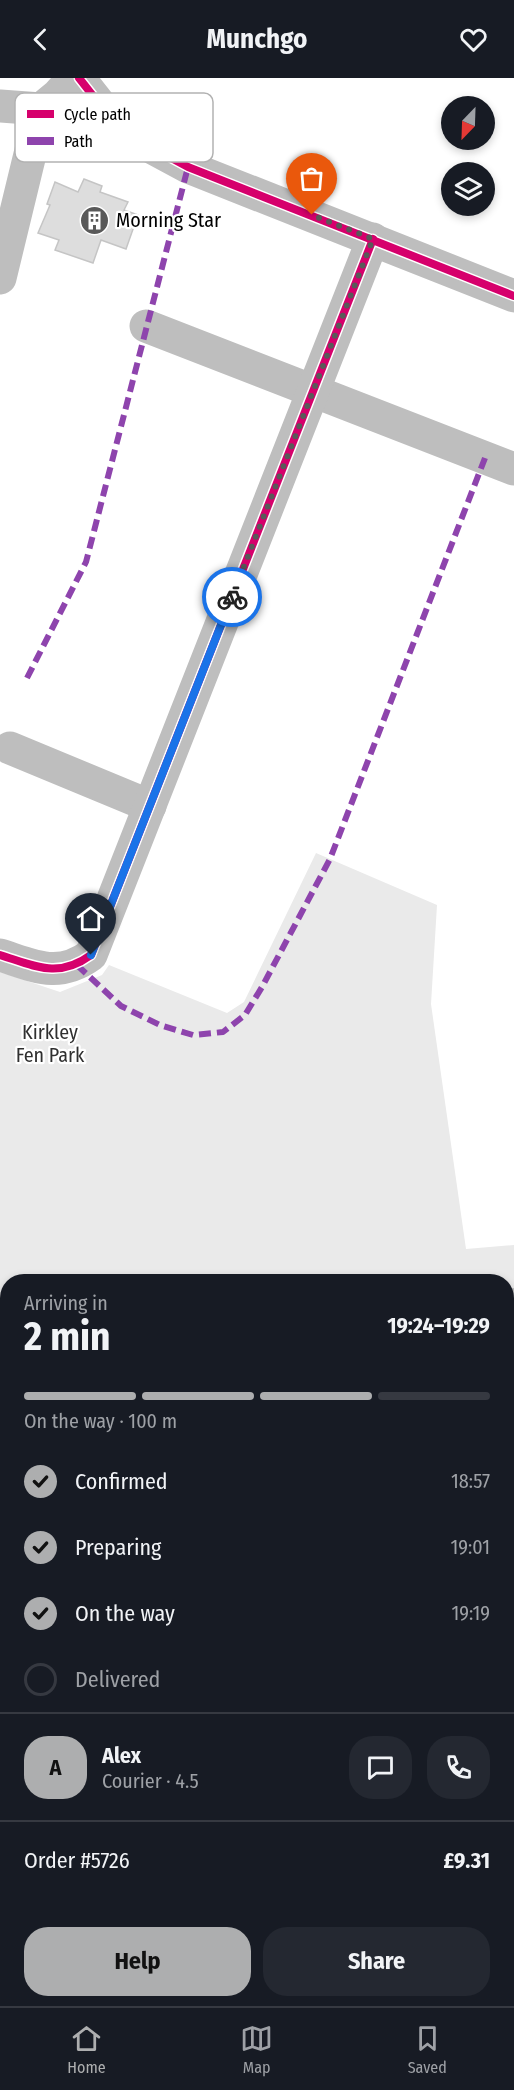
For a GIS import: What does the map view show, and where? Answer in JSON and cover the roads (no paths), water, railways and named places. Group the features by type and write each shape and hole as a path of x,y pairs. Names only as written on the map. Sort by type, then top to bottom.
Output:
{"street":[{"path":"60,93 73,78"},
{"path":"80,78 91,93"},
{"path":"0,106 15,107"},
{"path":"0,278 28,162"},
{"path":"179,162 514,296"},
{"path":"0,955 42,968 62,969 77,965 91,955 373,239"},
{"path":"146,326 514,469"},
{"path":"10,748 150,806"}],"place":[{"name":"Morning Star","path":"95,220"}],"park label":[{"name":"Kirkley Fen Park","path":"50,1044"}]}
